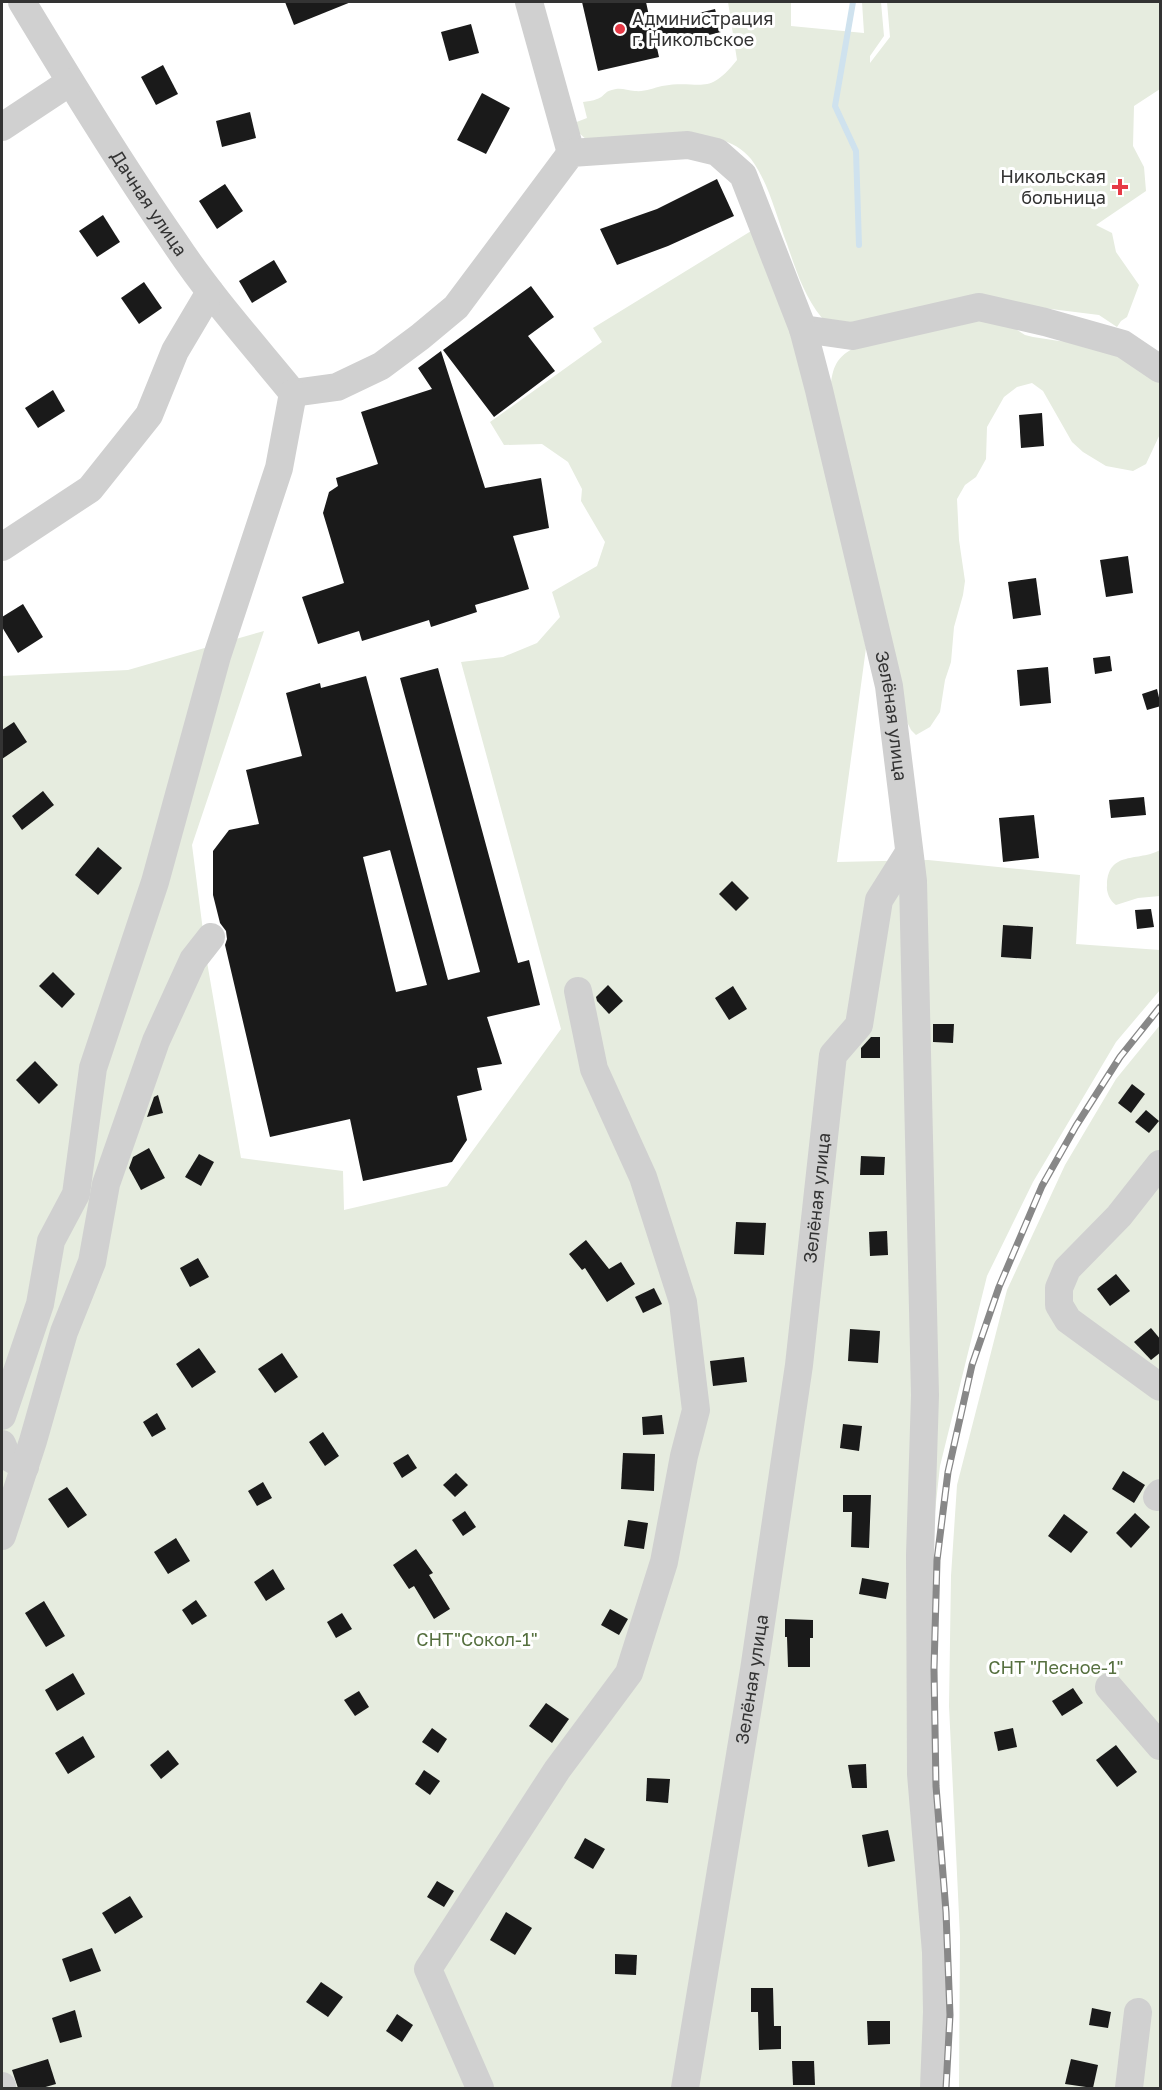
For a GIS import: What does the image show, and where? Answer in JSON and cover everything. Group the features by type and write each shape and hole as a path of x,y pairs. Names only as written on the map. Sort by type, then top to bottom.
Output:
{"street":[{"name":"Дачная улица","path":"22,2 70,82 175,244 210,292 293,393"},
{"path":"2,1416 40,1304 51,1241 75,1194 93,1068 155,882 216,656 279,468 293,393 337,387 381,366 456,307 571,153 529,2"},
{"path":"2,127 70,82"},
{"name":"Зелёная улица","path":"571,153 688,146 717,152 743,175 803,329 819,390 889,686 909,854 879,900 859,1025 833,1055 799,1365 752,1682 685,2088"},
{"path":"2,547 90,489 149,415 175,351 210,292"},
{"path":"803,329 852,336 979,307 1045,322 1123,344 1161,369"},
{"path":"909,854 913,881 925,1395 920,1555 921,1774 936,1952 937,2012 934,2088"},
{"path":"2,1536 25,1467 64,1332 92,1262 106,1184 156,1041 193,960 211,937"},
{"path":"480,2088 428,1969 557,1770 629,1673 664,1562 684,1456 696,1410 683,1302 643,1178 594,1069 578,991"},
{"path":"1161,1164 1119,1216 1067,1269 1059,1288 1059,1305 1068,1320 1161,1387"},
{"path":"2,1444 8,1456 25,1467"},
{"path":"1109,1687 1161,1746"},
{"path":"1129,2088 1138,2012"}],"green space":[{"path":"728,2 791,2 791,26 864,33 862,2 881,2 884,36 870,56 870,63 890,37 887,2 1160,2 1160,89 1134,106 1133,146 1144,167 1146,191 1096,225 1112,233 1116,252 1139,285 1127,317 1117,327 1099,315 1043,308 854,326 822,318 801,282 763,178 751,159 737,147 718,139 697,135 651,134 588,141 578,132 574,123 587,118 583,102 600,98 609,91 619,89 642,91 675,84 703,85 718,79 727,72 737,60"},
{"name":"СНТ\"Сокол-1\"","path":"756,228 792,324 866,648 837,862 928,860 1080,875 1076,944 1160,950 1160,990 1116,1042 1033,1182 987,1276 940,1466 927,1585 941,2088 2,2088 2,676 128,670 264,631 192,845 207,962 241,1158 343,1171 344,1210 447,1186 561,1029 461,662 503,657 537,643 560,617 552,592 597,566 605,542 581,501 582,489 568,462 542,444 504,445 490,422 602,342 593,328"},
{"path":"977,314 1003,321 1025,335 1033,337 1100,343 1160,377 1160,434 1146,464 1133,471 1106,466 1083,452 1072,442 1043,391 1032,383 1017,387 1004,397 987,427 986,459 976,477 965,485 957,499 959,540 965,581 963,595 954,627 951,662 945,680 940,712 930,727 916,735 901,710 830,392 831,384 833,371 838,361 854,348"},
{"path":"1160,850 1160,896 1138,898 1116,905 1109,896 1107,888 1113,866 1126,859 1152,854"},
{"name":"СНТ \"Лесное-1\"","path":"1160,1025 1160,2088 959,2088 960,1936 949,1706 951,1576 957,1485 1007,1290 1065,1165 1116,1079"}],"building":[{"path":"285,2 351,2 294,25"},
{"name":"Администрация г. Никольское","path":"582,2 646,2 651,25 715,9 721,32 657,48 659,57 598,71"},
{"path":"471,24 479,53 449,61 441,32"},
{"path":"163,65 178,94 156,105 141,77"},
{"path":"482,93 510,108 486,154 457,140"},
{"path":"250,112 256,138 222,147 216,121"},
{"path":"717,179 734,216 668,246 617,265 600,229 657,209"},
{"path":"225,184 243,211 217,229 199,201"},
{"path":"103,215 120,242 97,257 79,231"},
{"path":"274,260 287,282 252,303 239,281"},
{"path":"144,282 162,308 139,324 121,298"},
{"path":"531,286 554,317 528,336 555,371 494,417 443,350"},
{"path":"441,351 485,488 541,478 549,528 513,536 529,589 475,605 477,612 431,627 429,620 362,641 359,631 318,644 302,597 344,583 323,513 329,492 338,486 336,478 378,464 361,412 432,389 418,368"},
{"path":"53,390 65,411 38,428 25,408"},
{"path":"1042,413 1044,446 1021,448 1019,415"},
{"path":"1128,556 1133,593 1106,597 1100,560"},
{"path":"1036,578 1041,615 1013,619 1008,582"},
{"path":"23,604 43,637 18,653 2,627 2,617"},
{"path":"1110,656 1112,671 1095,674 1093,658"},
{"path":"1048,667 1051,703 1020,706 1017,670"},
{"path":"438,668 518,963 529,960 540,1005 487,1017 502,1064 477,1068 482,1090 457,1096 467,1140 452,1162 363,1181 350,1119 270,1137 225,945 226,931 220,923 213,895 213,851 229,830 259,824 246,770 302,756 286,693 320,683 321,688 366,676 448,980 480,972 400,678","holes":["390,850 427,985 396,992 363,857"]},
{"path":"1157,689 1161,706 1147,710 1142,694"},
{"path":"14,722 27,742 2,759 2,730"},
{"path":"43,791 54,805 22,830 12,816"},
{"path":"1144,797 1146,815 1111,818 1109,800"},
{"path":"1034,815 1039,858 1003,862 999,818"},
{"path":"98,847 122,868 98,895 75,875"},
{"path":"732,881 749,898 736,911 719,894"},
{"path":"1151,909 1154,927 1137,929 1135,910"},
{"path":"1003,925 1033,927 1031,959 1001,957"},
{"path":"53,972 75,994 62,1008 39,986"},
{"path":"608,985 623,1001 609,1014 596,997"},
{"path":"733,986 747,1009 729,1020 715,998"},
{"path":"933,1024 954,1024 953,1043 933,1042"},
{"path":"871,1037 880,1037 880,1058 861,1058 861,1048"},
{"path":"35,1061 58,1085 39,1104 16,1080"},
{"path":"1132,1084 1145,1094 1131,1113 1118,1103"},
{"path":"158,1095 163,1113 147,1117 154,1097"},
{"path":"1146,1110 1159,1121 1149,1133 1135,1122"},
{"path":"149,1148 165,1178 141,1190 129,1168 133,1157"},
{"path":"199,1154 214,1162 201,1186 185,1177"},
{"path":"861,1156 885,1157 884,1175 860,1175"},
{"path":"736,1222 766,1223 764,1255 734,1254"},
{"path":"887,1231 888,1255 870,1256 869,1232"},
{"path":"586,1240 609,1269 621,1262 635,1284 607,1302 585,1268 582,1270 569,1254"},
{"path":"198,1258 209,1277 190,1287 180,1268"},
{"path":"1116,1274 1130,1291 1110,1306 1097,1289"},
{"path":"654,1288 662,1304 643,1313 635,1297"},
{"path":"1151,1328 1161,1340 1161,1352 1151,1360 1134,1342"},
{"path":"850,1329 880,1331 878,1363 848,1361"},
{"path":"199,1348 216,1372 192,1388 176,1364"},
{"path":"282,1353 298,1377 275,1393 258,1369"},
{"path":"744,1357 747,1382 713,1386 710,1361"},
{"path":"157,1413 166,1429 152,1437 143,1422"},
{"path":"662,1415 664,1434 643,1435 642,1417"},
{"path":"843,1424 862,1426 859,1451 840,1448"},
{"path":"323,1432 339,1456 325,1466 309,1442"},
{"path":"623,1453 655,1454 654,1491 621,1489"},
{"path":"408,1454 417,1468 402,1478 393,1463"},
{"path":"1123,1471 1145,1485 1134,1503 1112,1489"},
{"path":"456,1473 468,1485 455,1497 443,1485"},
{"path":"263,1482 272,1498 257,1506 248,1491"},
{"path":"67,1487 87,1515 68,1528 48,1499"},
{"path":"843,1495 871,1495 869,1548 851,1547 852,1512 843,1512"},
{"path":"465,1511 476,1527 463,1536 452,1520"},
{"path":"1135,1513 1150,1527 1131,1548 1116,1533"},
{"path":"1064,1514 1088,1532 1071,1553 1048,1536"},
{"path":"628,1520 648,1523 644,1549 624,1546"},
{"path":"176,1538 190,1561 168,1574 154,1552"},
{"path":"416,1549 433,1573 429,1575 450,1609 434,1619 414,1586 409,1589 393,1565"},
{"path":"273,1569 285,1589 266,1601 254,1582"},
{"path":"862,1578 889,1583 886,1599 859,1594"},
{"path":"196,1600 207,1616 192,1625 182,1610"},
{"path":"44,1601 65,1636 46,1647 25,1613"},
{"path":"610,1609 628,1619 619,1635 601,1625"},
{"path":"342,1613 352,1629 336,1638 327,1622"},
{"path":"785,1619 813,1620 813,1638 810,1638 810,1667 788,1667"},
{"path":"73,1673 85,1694 57,1711 45,1690"},
{"path":"1073,1688 1083,1703 1062,1716 1052,1701"},
{"path":"359,1691 369,1707 355,1716 344,1700"},
{"path":"546,1703 569,1719 552,1743 529,1726"},
{"path":"432,1728 447,1739 438,1753 422,1742"},
{"path":"1013,1728 1017,1747 998,1751 994,1732"},
{"path":"83,1736 95,1757 68,1774 55,1753"},
{"path":"1116,1745 1137,1772 1117,1787 1096,1760"},
{"path":"168,1750 179,1764 161,1779 150,1765"},
{"path":"866,1764 867,1788 852,1788 848,1765"},
{"path":"424,1770 440,1781 430,1795 415,1784"},
{"path":"647,1778 670,1779 668,1803 646,1801"},
{"path":"888,1830 895,1861 868,1867 862,1835"},
{"path":"585,1838 605,1849 593,1869 574,1858"},
{"path":"437,1881 454,1891 444,1907 427,1897"},
{"path":"130,1896 143,1917 115,1934 102,1913"},
{"path":"506,1912 532,1928 515,1955 490,1940"},
{"path":"92,1948 101,1971 70,1982 62,1959"},
{"path":"615,1954 637,1955 636,1975 615,1974"},
{"path":"321,1982 343,1997 328,2017 306,2002"},
{"path":"751,1988 773,1988 774,2026 781,2026 781,2049 759,2050 758,2012 751,2012"},
{"path":"1092,2008 1111,2012 1108,2028 1089,2025"},
{"path":"75,2010 82,2037 60,2043 52,2018"},
{"path":"397,2014 413,2025 402,2042 386,2031"},
{"path":"867,2021 890,2021 890,2044 868,2045"},
{"path":"48,2059 56,2084 42,2088 18,2088 12,2070"},
{"path":"1071,2059 1098,2065 1093,2088 1065,2084"},
{"path":"792,2061 814,2061 815,2085 793,2085"}],"waterway":[{"path":"853,2 835,106 856,151 859,245"}],"railway":[{"path":"946,2088 950,2015 946,1912 936,1786 934,1669 937,1560 948,1472 972,1365 999,1287 1042,1186 1076,1126 1120,1057 1160,1007"}],"place":[{"name":"Администрация г. Никольское","path":"620,29"},
{"name":"Никольская больница","path":"1120,187"}]}
